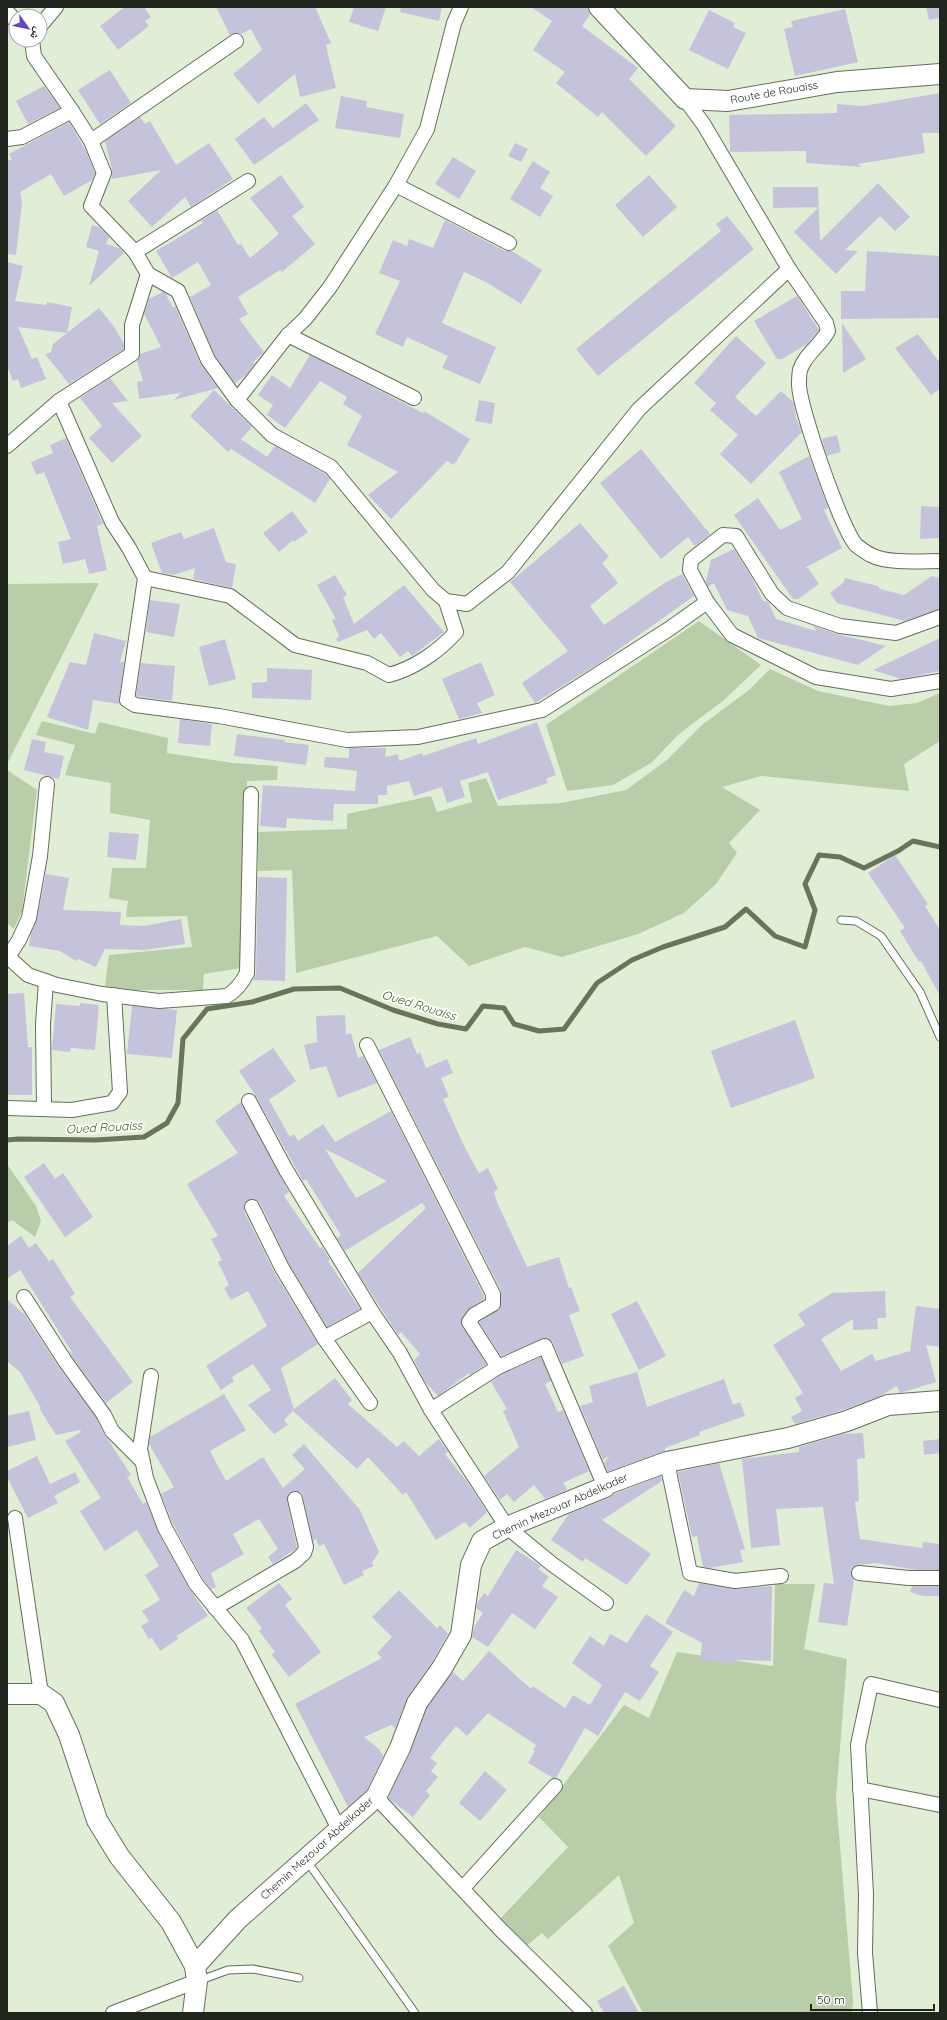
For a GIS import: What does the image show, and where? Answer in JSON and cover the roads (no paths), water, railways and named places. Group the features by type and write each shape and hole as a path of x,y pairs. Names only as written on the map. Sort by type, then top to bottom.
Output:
{"street":[{"path":"48,16 56,7"},
{"path":"237,400 288,335 305,319 330,287 396,185 427,129 454,23 461,7"},
{"path":"599,7 685,98 704,125 789,269 826,323 828,331 824,339 804,359 800,372 799,386 805,414 842,521 856,544 872,556 892,560 940,561"},
{"path":"91,141 236,41"},
{"path":"33,48 34,56 91,141 104,173 91,206 135,252 148,274 178,291 208,360 237,400 272,435 331,467 433,590 446,601 456,632 444,646 402,672 389,676 367,663 295,645 230,596 145,578"},
{"name":"Route de Rouaiss","path":"685,98 728,101 837,82 940,74"},
{"path":"7,139 22,137 72,111"},
{"path":"135,252 248,181"},
{"path":"396,185 509,243"},
{"path":"446,601 467,604 508,572 639,409 789,269"},
{"path":"7,446 59,401 132,354 132,325 148,274"},
{"path":"288,335 414,398"},
{"path":"59,401 112,522 129,548 145,578 127,700 135,705 220,716 347,740 418,738 542,710 669,630 707,602"},
{"path":"940,617 896,634 840,626 787,608 772,594 736,536 723,535 691,560 690,570 707,602 732,635 816,677 891,690 940,681"},
{"path":"47,784 40,856 30,918 20,940 7,957 28,975 57,985 159,1001 227,996 242,983 247,973 251,794"},
{"path":"44,1109 43,1024 46,981"},
{"path":"7,1108 72,1110 112,1103 117,1098 120,1092 114,995"},
{"path":"367,1045 493,1294 493,1304 474,1314 469,1322 498,1367"},
{"path":"249,1101 286,1170 372,1312 400,1353 431,1410 507,1527 552,1564 606,1603"},
{"path":"252,1206 282,1268 324,1338 370,1403"},
{"path":"24,1297 64,1361 104,1415 112,1431 143,1462"},
{"path":"324,1338 372,1312"},
{"path":"431,1410 498,1367 545,1346 605,1487"},
{"path":"152,1376 140,1449 146,1478 165,1528 196,1584 242,1640 339,1829"},
{"name":"Chemin Mezouar Abdelkader","path":"196,1974 238,1918 376,1797 400,1748 417,1703 442,1668 461,1635 471,1565 482,1541 507,1527 605,1487 607,1484 667,1462 788,1438 847,1421 888,1405 940,1401"},
{"path":"667,1462 690,1573 735,1581 781,1576"},
{"path":"215,1608 295,1561 304,1553 306,1547 295,1499"},
{"path":"15,1518 41,1694"},
{"path":"859,1573 909,1578 940,1578"},
{"path":"870,2013 865,1953 866,1894 858,1745 871,1684 940,1700"},
{"path":"7,1694 41,1694 54,1703 69,1735 97,1820 119,1856 170,1922 196,1974 193,2013"},
{"path":"463,1888 554,1786"},
{"path":"860,1789 940,1805"},
{"path":"376,1797 500,1929 585,2013"},
{"path":"113,2013 196,1974"}],"lane":[{"path":"841,920 856,921 881,936 920,992 940,1037"},
{"path":"305,1859 415,2013"},
{"path":"196,1974 253,1969 299,1978"}],"waterway":[{"name":"Oued Rouaiss","path":"7,1140 96,1140 144,1137 167,1123 178,1103 183,1039 207,1009 252,1002 294,989 340,988 393,1010 438,1024 466,1029 483,1006 504,1008 514,1024 539,1031 564,1029 597,983 632,960 663,947 725,927 746,909 775,936 805,947 815,910 805,884 819,855 840,857 864,868 898,851 913,841 940,847"}]}
